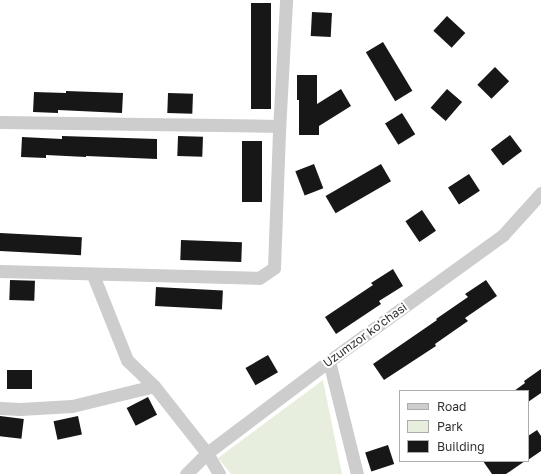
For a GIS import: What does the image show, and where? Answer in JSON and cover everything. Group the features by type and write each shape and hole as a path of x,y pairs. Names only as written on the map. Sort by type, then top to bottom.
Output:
{"street":[{"path":"0,271 93,275 259,278 274,268 279,126 286,0"},
{"path":"0,122 279,126"},
{"name":"Uzumzor ko'chasi","path":"186,474 207,453 329,361 503,235 541,193"},
{"path":"93,275 127,360 154,386 207,453 219,474"},
{"path":"329,361 358,474"},
{"path":"0,408 20,409 72,406 154,386"}],"green space":[{"path":"323,380 342,474 231,474 218,458"}],"building":[{"path":"251,3 271,3 271,109 251,109"},
{"path":"312,12 332,13 331,37 311,36"},
{"path":"447,16 465,33 452,48 433,31"},
{"path":"383,42 412,91 395,101 366,52"},
{"path":"495,67 509,81 491,99 477,85"},
{"path":"297,75 317,75 317,104 341,89 351,106 319,126 319,135 299,135"},
{"path":"447,89 462,102 446,121 431,108"},
{"path":"66,91 123,93 122,113 58,110 58,113 33,112 34,92 66,93"},
{"path":"168,93 193,94 192,114 167,113"},
{"path":"402,113 415,134 398,145 385,124"},
{"path":"510,135 522,151 503,165 491,149"},
{"path":"62,136 157,139 157,159 46,155 46,158 21,157 22,137 62,139"},
{"path":"178,136 203,137 202,157 177,156"},
{"path":"242,141 262,141 262,202 242,202"},
{"path":"314,164 323,188 305,195 295,171"},
{"path":"381,164 391,181 336,213 326,196"},
{"path":"469,174 480,191 459,204 448,188"},
{"path":"422,210 436,231 419,242 405,221"},
{"path":"0,233 82,237 81,255 0,251"},
{"path":"181,240 242,242 241,262 180,260"},
{"path":"393,269 403,286 379,301 381,304 336,334 325,317 373,285 371,283"},
{"path":"10,280 35,281 34,301 9,300"},
{"path":"486,280 497,296 465,318 468,321 435,344 436,346 384,380 373,364 468,297 465,294"},
{"path":"156,287 223,291 222,309 155,306"},
{"path":"268,355 278,372 255,385 245,368"},
{"path":"541,369 541,393 529,401 529,390 515,390 525,383 524,381"},
{"path":"7,370 32,370 32,389 7,389"},
{"path":"148,397 157,415 136,426 127,408"},
{"path":"0,416 24,419 21,439 0,436"},
{"path":"78,416 82,435 57,440 54,421"},
{"path":"537,430 541,436 541,451 529,459 529,435"},
{"path":"388,445 394,464 371,471 365,452"},
{"path":"484,462 524,462 506,474 492,474"}]}
